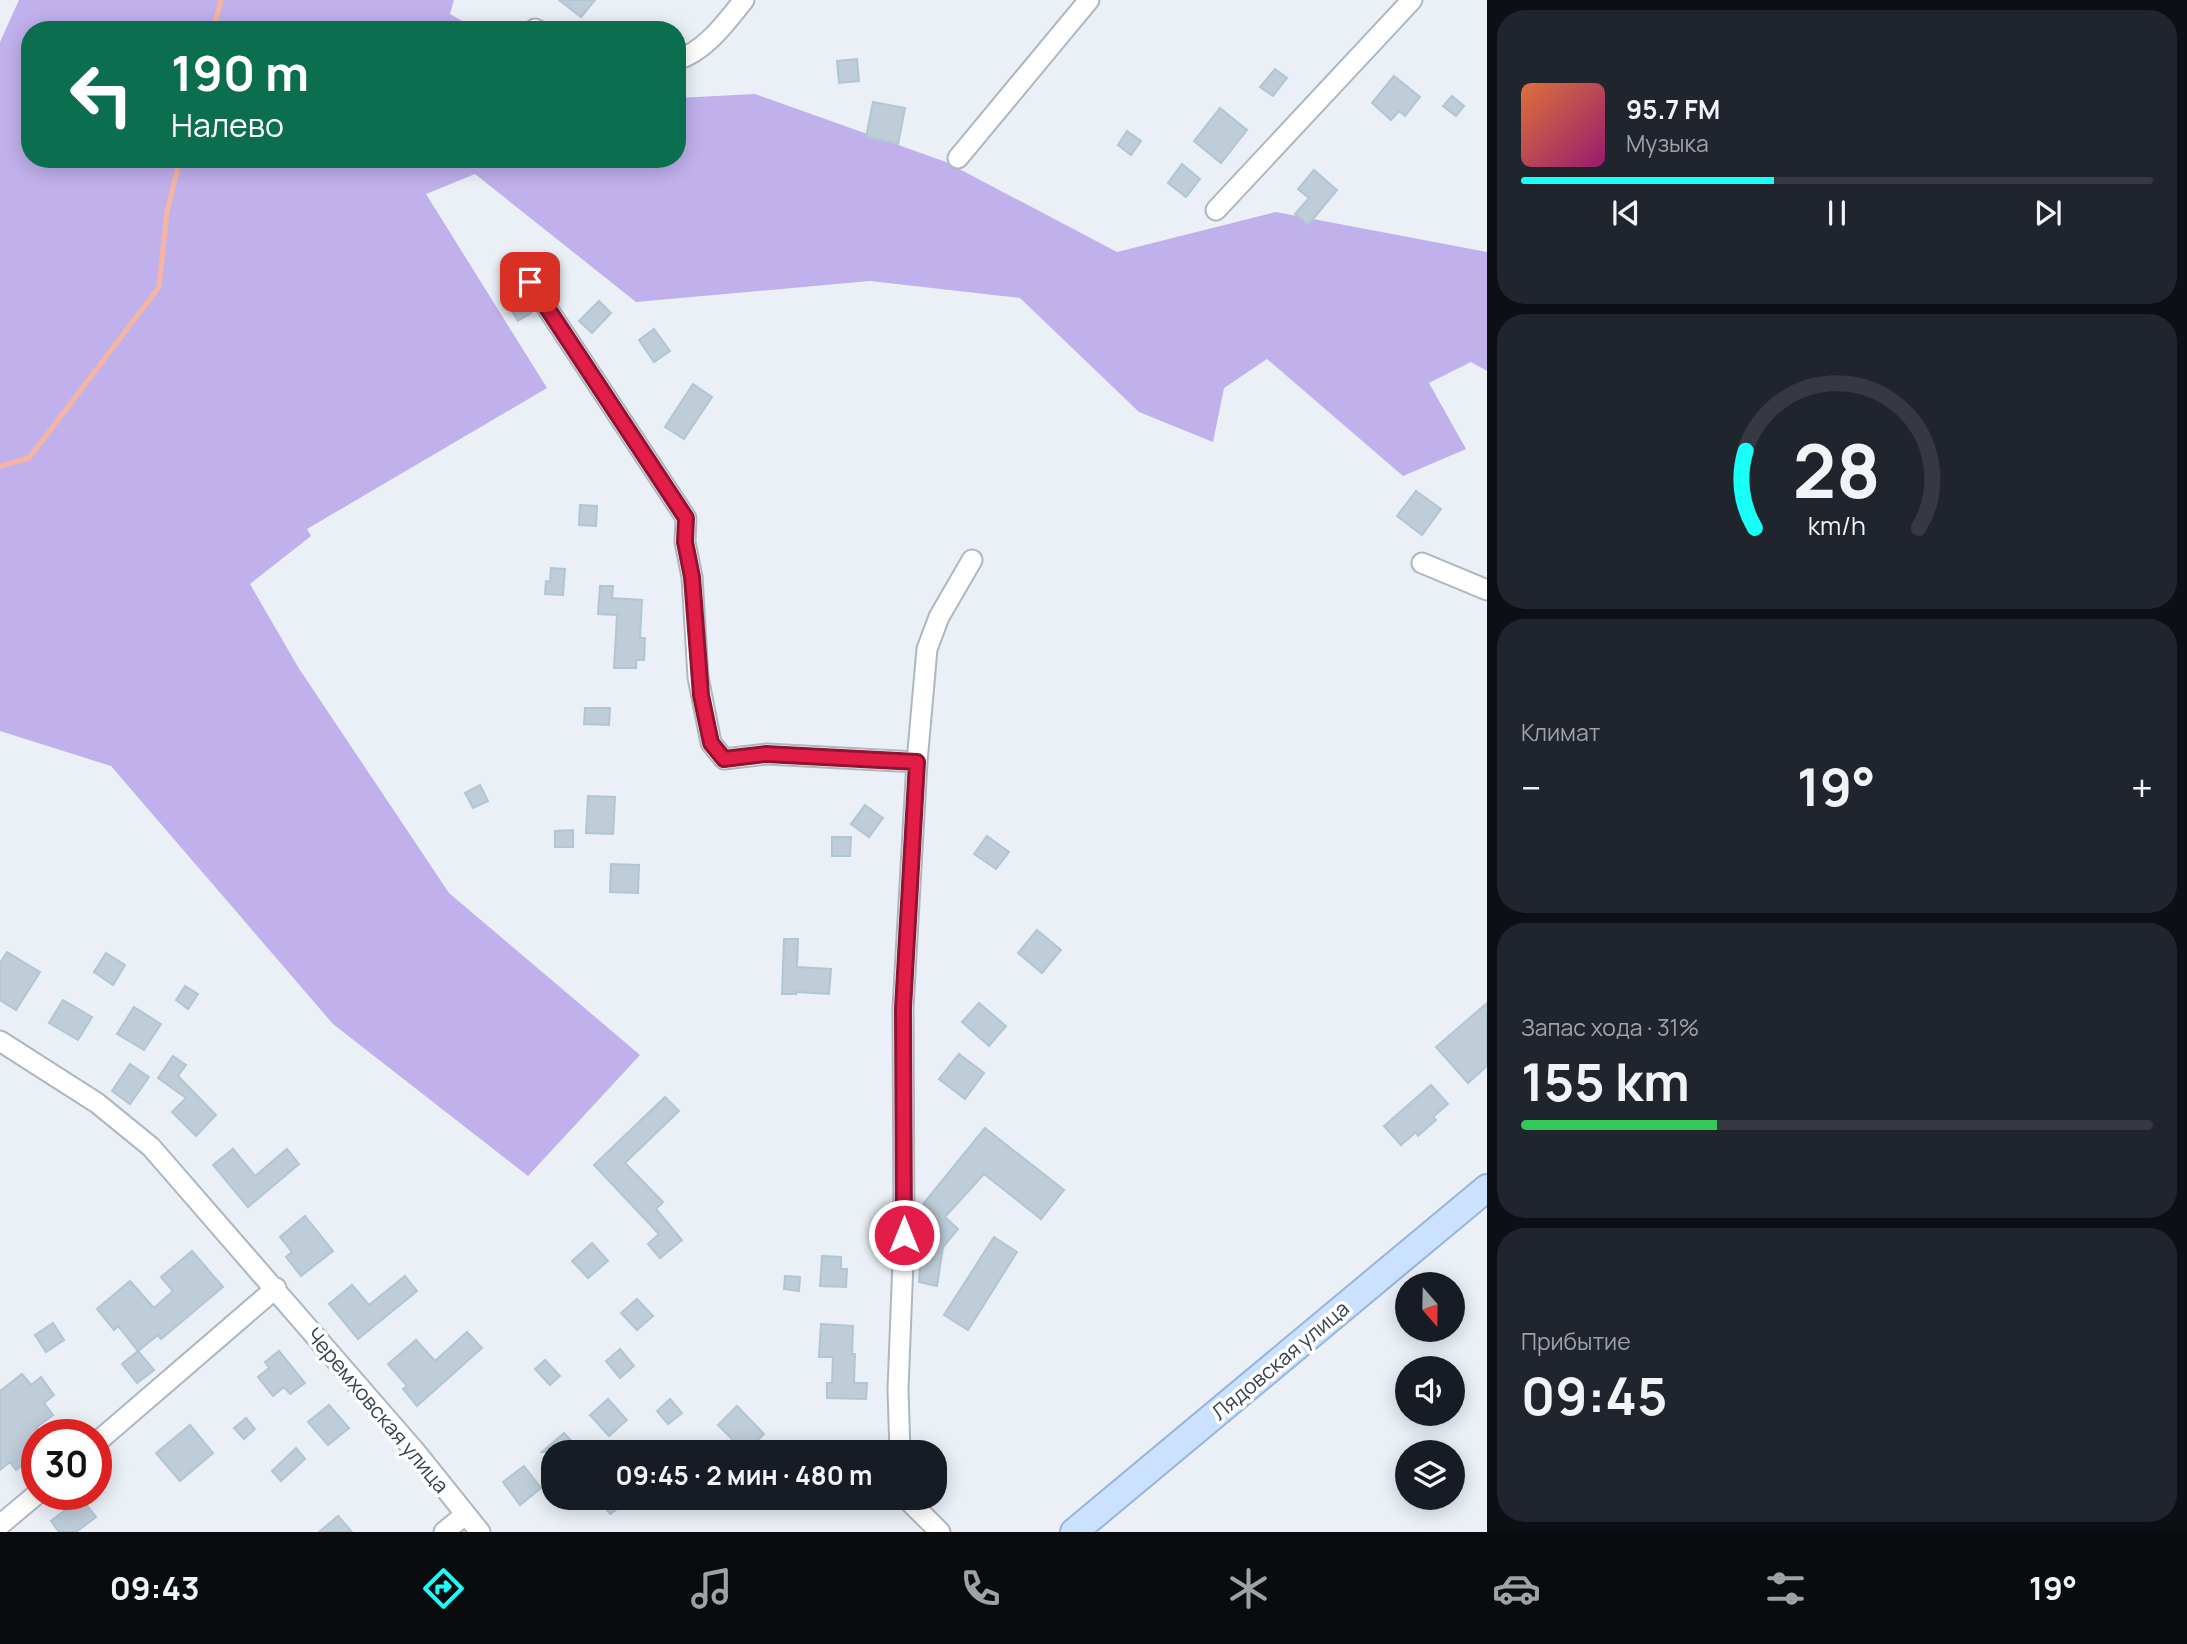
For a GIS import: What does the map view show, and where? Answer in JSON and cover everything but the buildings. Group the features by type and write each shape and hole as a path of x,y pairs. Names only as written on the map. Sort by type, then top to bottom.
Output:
{"main road":[{"name":"Лядовская улица","path":"1074,1532 1487,1188"}],"street":[{"path":"686,58 720,30 744,0"},
{"path":"958,158 1089,0"},
{"path":"1216,210 1412,0"},
{"path":"530,282 686,518 685,542 692,577 698,677 711,743 724,759 766,754 917,762"},
{"path":"900,1440 898,1390 904,1235 903,1008 917,762 927,649 939,617 972,561"},
{"path":"1422,563 1487,590"},
{"name":"Черемховская улица","path":"0,1041 97,1103 151,1147 276,1288 480,1532"},
{"path":"112,1429 276,1288"},
{"path":"0,1525 21,1507"},
{"path":"918,1510 940,1532"},
{"path":"444,1532 465,1515"}],"shaded area":[{"path":"19,0 454,0 450,14 462,21 21,21 21,168 686,168 686,98 755,94 946,162 1117,252 1276,212 1487,252 1487,371 1471,362 1429,383 1466,449 1403,476 1267,359 1224,388 1213,442 1139,412 1020,298 870,281 636,302 475,174 426,194 547,388 307,529 311,536 250,584 298,667 449,893 640,1055 528,1176 333,1024 111,766 0,731 0,42"}],"waterway":[{"path":"215,21 221,0"},
{"path":"0,466 29,458 159,287 167,212 178,168"}],"route":[{"path":"530,282 686,518 685,542 692,577 698,677 711,743 724,759 766,754 917,762 903,1008 904,1235"}]}
